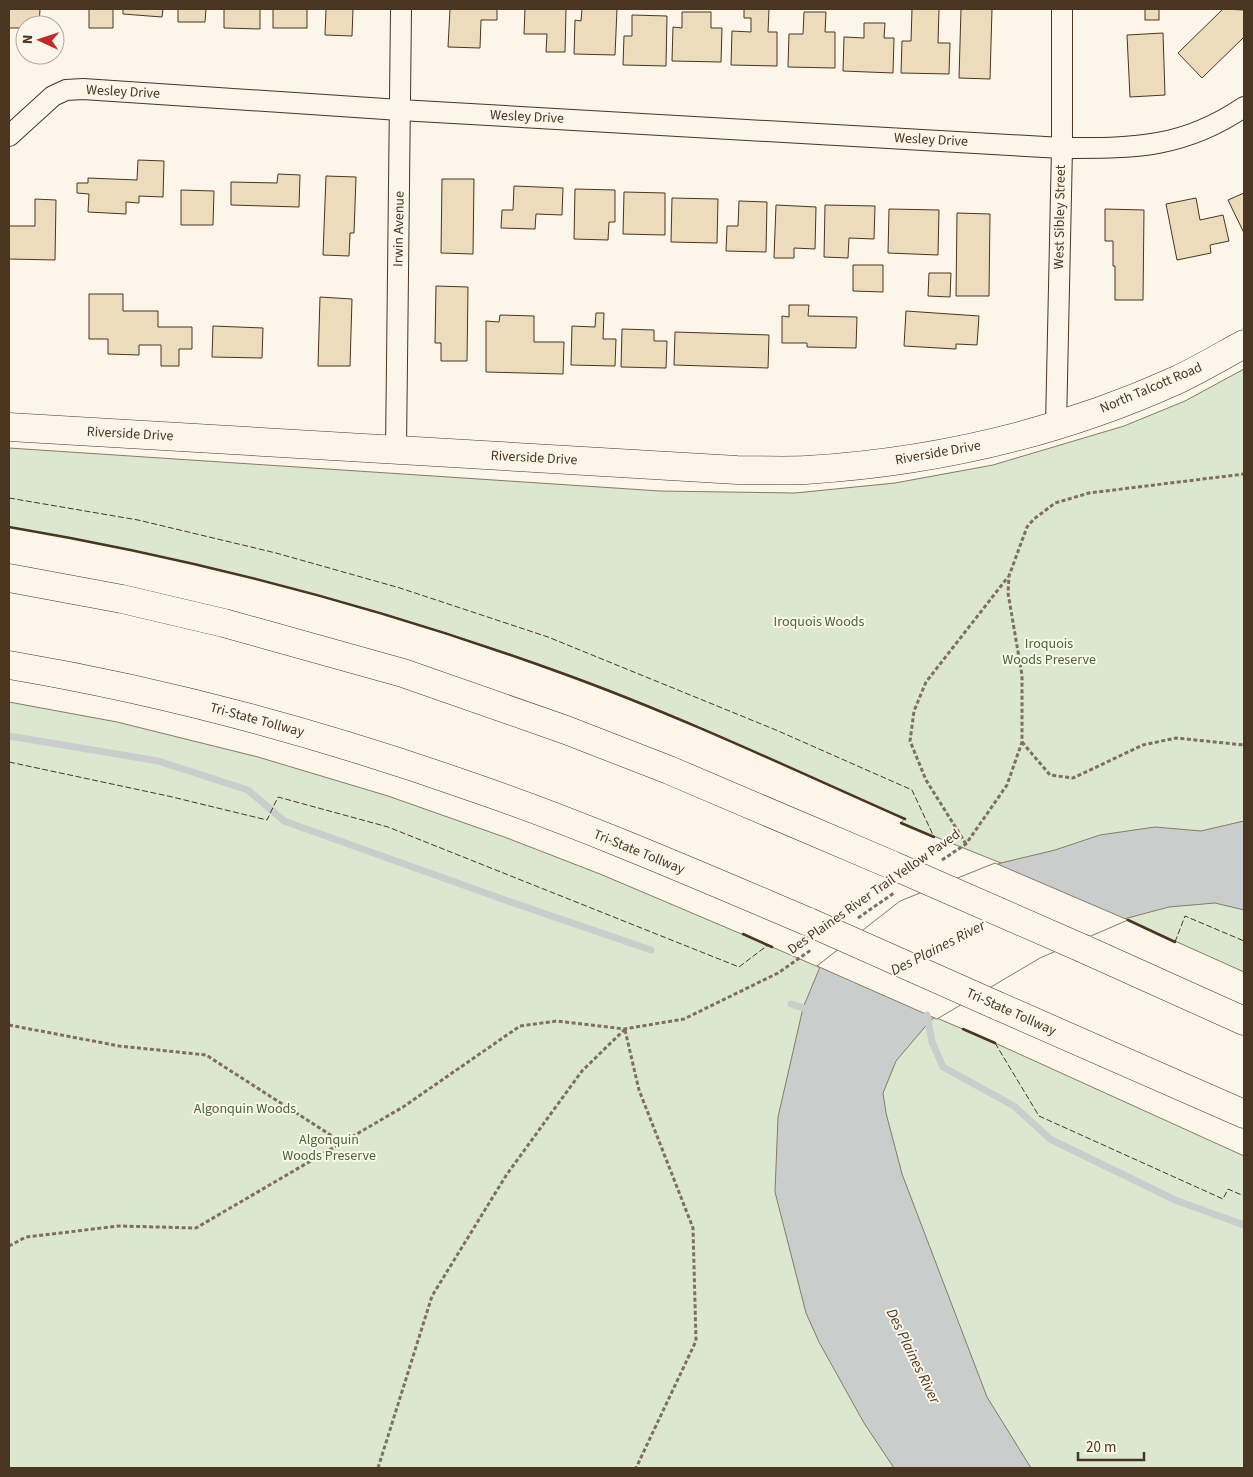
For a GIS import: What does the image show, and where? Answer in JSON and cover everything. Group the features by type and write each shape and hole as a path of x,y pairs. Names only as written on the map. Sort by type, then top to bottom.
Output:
{"main road":[{"name":"North Talcott Road","path":"1056,426 1113,406 1178,379 1244,344"},
{"name":"Riverside Drive","path":"9,427 737,470 804,470 868,465 938,455 996,443 1056,426"},
{"path":"9,578 122,599 224,623 403,673 566,730 669,770 896,877 1084,949 1244,1021"},
{"name":"Tri-State Tollway","path":"9,664 86,678 247,716 368,752 476,788 629,846 814,933 998,1006 1244,1114"}],"street":[{"name":"Irwin Avenue","path":"396,450 401,9"},
{"name":"West Sibley Street","path":"1056,426 1062,148 1062,9"},
{"name":"Wesley Drive","path":"9,136 54,96 66,90 83,89 400,110 1062,148 1108,148 1157,144 1189,136 1224,121 1244,107"}],"path":[{"name":"Des Plaines River Trail Yellow Paved","path":"939,862 966,844 1007,785 1022,742 1022,675 1008,593 1009,576 1028,527 1034,519 1056,503 1088,493 1244,474"},
{"path":"966,844 926,780 910,741 914,710 926,682 1009,576"},
{"path":"1022,742 1050,775 1073,778 1144,745 1176,738 1244,745"},
{"name":"Des Plaines River Trail Yellow Paved","path":"852,922 896,877"},
{"name":"Des Plaines River Trail Yellow Paved","path":"9,1246 26,1237 119,1226 196,1228 404,1107 520,1026 557,1021 624,1029 684,1020 778,972 814,933"},
{"path":"9,1025 119,1046 206,1055 343,1143"},
{"path":"378,1468 432,1296 507,1174 582,1071 624,1029"},
{"path":"624,1029 639,1090 693,1228 696,1341 636,1468"}],"green space":[{"name":"Iroquois Woods Preserve","path":"1244,369 1244,972 1001,863 901,823 904,819 736,743 650,706 564,673 427,627 290,588 151,554 9,527 9,448 660,491 795,493 895,483 993,465 1124,426 1185,401"},
{"name":"Algonquin Woods Preserve","path":"9,702 117,722 258,757 388,796 507,838 600,874 995,1043 1244,1156 1244,1468 9,1468"}],"water":[{"name":"Des Plaines River","path":"1244,821 1244,910 1215,903 1169,907 1124,919 1039,956 934,1018 896,1061 883,1093 886,1113 902,1174 987,1397 1031,1468 894,1468 864,1423 819,1342 806,1313 775,1192 778,1117 803,1008 820,967 901,903 1001,863 1055,850 1100,835 1155,827 1201,831"}],"pier":[{"path":"995,863 1128,920 1040,958 937,1019 817,966 900,901"}],"building":[{"path":"9,9 40,9 40,15 15,15 15,28 9,28"},
{"path":"89,9 113,9 113,28 89,28"},
{"path":"123,9 163,9 162,17 123,14"},
{"path":"178,9 206,9 205,22 178,22"},
{"path":"224,9 260,9 260,29 224,28"},
{"path":"273,9 307,9 307,28 273,28"},
{"path":"326,9 353,9 352,36 325,35"},
{"path":"450,9 497,9 497,20 481,20 480,48 448,47"},
{"path":"525,9 566,9 565,52 546,52 547,34 524,34"},
{"path":"582,9 617,9 615,55 574,54 575,20 581,21"},
{"path":"744,9 769,9 768,32 777,32 777,66 731,65 732,31 751,32 751,18 744,18"},
{"path":"912,9 939,9 938,43 950,43 949,74 901,73 902,41 911,41"},
{"path":"961,9 992,9 990,79 959,78"},
{"path":"1145,9 1159,9 1159,20 1145,20"},
{"path":"1223,9 1244,10 1244,37 1202,78 1178,53"},
{"path":"682,12 711,12 711,28 722,28 721,62 672,61 673,27 682,28"},
{"path":"804,12 826,12 825,32 835,32 835,68 788,67 789,34 803,34"},
{"path":"632,15 667,16 666,66 623,65 624,36 632,36"},
{"path":"864,23 885,23 884,38 894,38 893,73 843,71 844,37 864,38"},
{"path":"1163,33 1165,95 1130,97 1127,35"},
{"path":"138,160 164,161 163,197 139,196 139,203 126,202 126,214 88,212 89,194 77,193 77,183 88,183 88,178 137,180"},
{"path":"278,174 300,175 299,207 231,205 231,182 277,183"},
{"path":"326,176 356,177 354,233 350,233 349,256 323,255"},
{"path":"442,179 474,179 473,254 441,253"},
{"path":"514,186 563,188 562,215 536,214 535,229 501,228 502,210 513,210"},
{"path":"575,189 615,190 615,222 609,222 608,240 574,239"},
{"path":"181,190 214,191 213,225 181,225"},
{"path":"624,192 665,193 665,235 623,234"},
{"path":"1244,193 1244,233 1228,200"},
{"path":"672,198 718,199 717,243 671,242"},
{"path":"1196,198 1200,220 1223,215 1229,241 1210,245 1211,253 1177,260 1166,204"},
{"path":"35,199 56,200 55,260 9,259 9,226 35,226"},
{"path":"739,201 767,202 766,252 726,251 727,226 738,226"},
{"path":"776,205 816,207 815,249 794,248 794,258 774,258"},
{"path":"825,205 875,206 874,239 849,238 848,258 824,257"},
{"path":"889,209 939,210 938,255 888,253"},
{"path":"1105,209 1144,210 1143,300 1115,300 1113,241 1105,241"},
{"path":"957,213 990,214 989,296 956,296"},
{"path":"853,265 883,265 883,292 853,291"},
{"path":"929,273 951,273 950,297 928,296"},
{"path":"436,286 468,287 467,361 441,361 441,343 435,343"},
{"path":"89,294 123,294 123,311 158,311 158,327 192,327 192,349 179,349 179,366 161,366 161,345 139,345 139,355 108,354 108,339 89,339"},
{"path":"320,297 352,299 350,366 318,366"},
{"path":"789,305 809,305 808,316 857,317 856,348 807,347 807,343 782,343 782,316 789,317"},
{"path":"906,311 979,316 977,345 956,344 956,349 904,346"},
{"path":"596,313 604,313 603,339 616,339 615,366 571,365 572,326 595,327"},
{"path":"500,315 534,316 534,342 564,342 563,374 486,372 486,321 499,322"},
{"path":"213,326 263,328 262,358 212,357"},
{"path":"622,329 654,330 654,341 667,341 666,368 621,367"},
{"path":"675,332 769,335 768,368 674,365"}],"waterway":[{"path":"9,736 158,761 248,790 284,821 651,950"},
{"path":"791,1004 812,1011"},
{"path":"927,1015 932,1042 943,1067 1014,1106 1050,1139 1175,1200 1244,1225"}],"fence":[{"path":"9,498 138,520 276,553 400,588 548,637 776,730 912,790 934,837"},
{"path":"9,762 168,796 267,820 278,797 388,827 739,967 768,945"},
{"path":"1175,942 1185,916 1244,941"},
{"path":"995,1043 1039,1116 1223,1199 1228,1189 1244,1196"}],"wall":[{"path":"9,527 150,554 220,570 359,607 496,650 650,707 905,819"},
{"path":"901,823 934,837"},
{"path":"1128,920 1175,942"},
{"path":"743,934 772,947"},
{"path":"963,1029 995,1043"}],"park label":[{"name":"Iroquois Woods","path":"819,622"},
{"name":"Algonquin Woods","path":"245,1109"}]}
